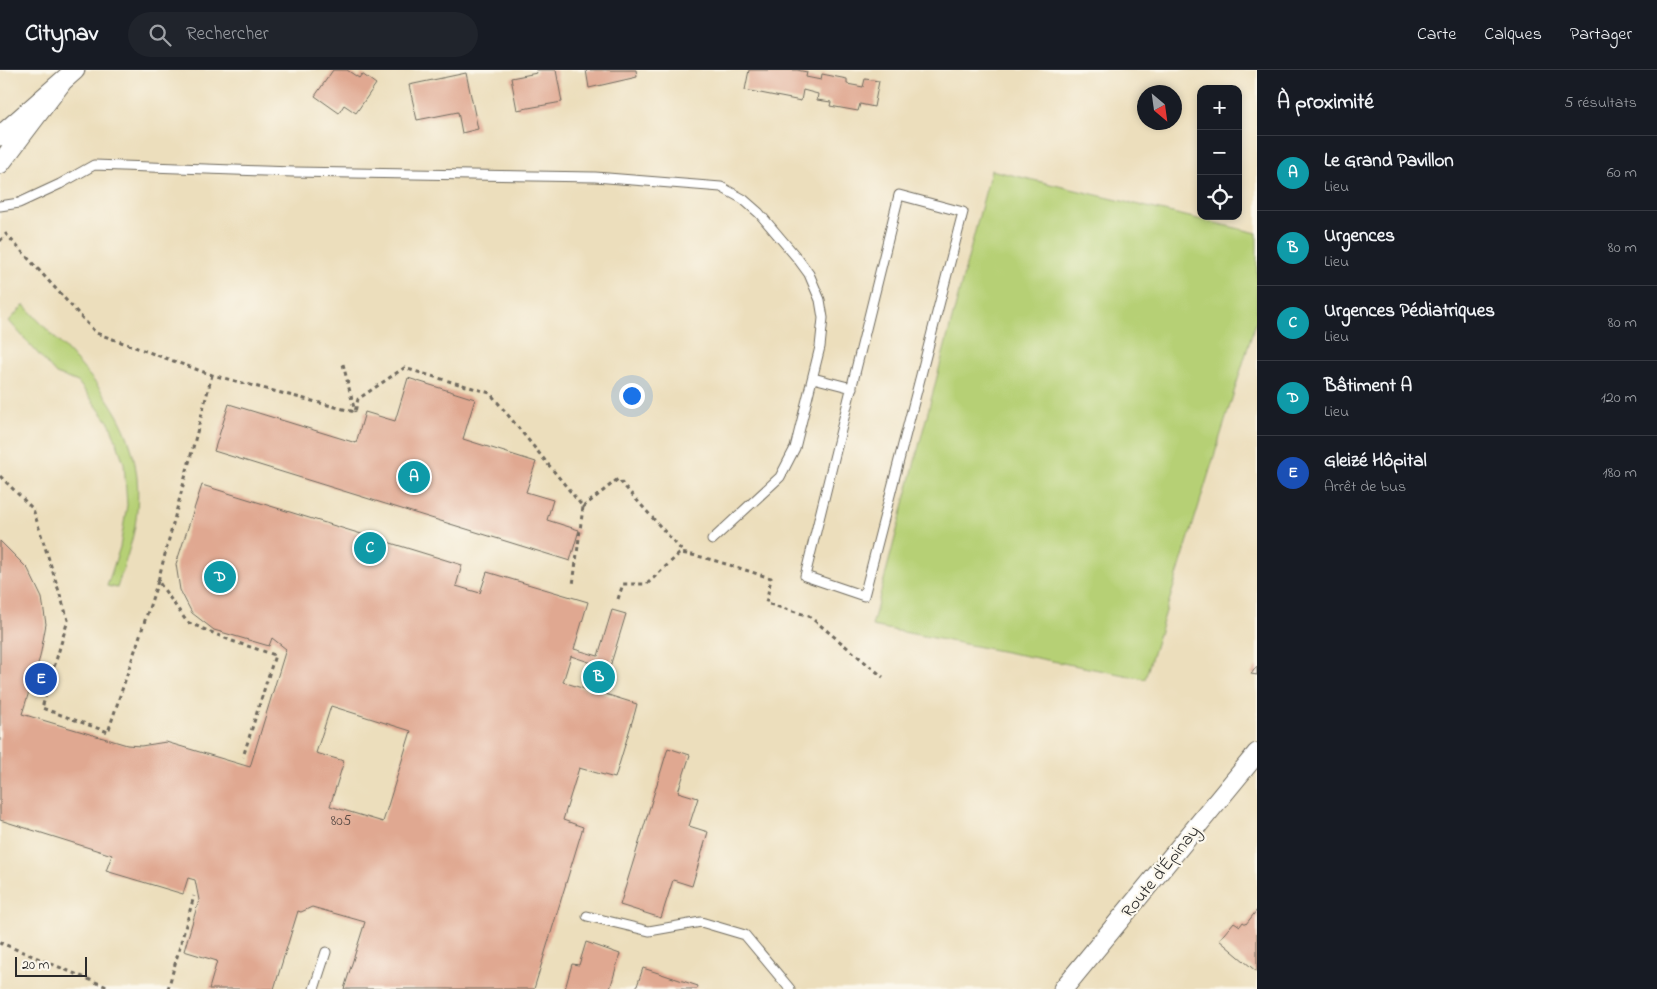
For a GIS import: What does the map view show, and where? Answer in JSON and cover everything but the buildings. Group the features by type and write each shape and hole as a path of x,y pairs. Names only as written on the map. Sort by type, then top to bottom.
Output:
{"street":[{"path":"0,136 68,76"},
{"path":"0,164 68,76"},
{"name":"Route d'Épinay","path":"1063,989 1257,753"}],"lane":[{"path":"0,206 19,203 60,184 94,165 304,172 595,177 721,187 743,199 759,213 809,274 820,300 822,318 820,347 796,448 780,477 712,540"},
{"path":"899,195 962,212 864,596 805,576 852,388 899,195"},
{"path":"813,378 852,388"},
{"path":"587,916 649,931 701,922 745,935 790,989"},
{"path":"314,989 326,952"}],"path":[{"path":"0,241 6,234 96,333 212,376 355,412"},
{"path":"343,364 355,412"},
{"path":"355,412 358,399 404,368 490,393 583,507"},
{"path":"0,476 33,509 68,620 42,708 108,732 158,581 212,376"},
{"path":"573,584 583,507 618,478 683,552 771,578 766,603 809,616 883,677"},
{"path":"618,599 623,584 647,584 683,552"},
{"path":"158,581 187,622 232,641 275,655 243,757"},
{"path":"168,989 194,896"},
{"path":"0,945 1,943 112,989"}],"green space":[{"path":"991,170 1257,233 1257,318 1145,679 872,626"},
{"path":"24,305 70,354 110,402 124,429 134,457 138,489 135,526 117,588 107,586 120,547 127,505 124,463 110,424 78,382 56,374 9,321"}],"place":[{"name":"Le Grand Pavillon","path":"414,477"},
{"name":"Urgences Pédiatriques","path":"370,548"},
{"name":"Bâtiment A","path":"220,577"},
{"name":"Urgences","path":"599,677"},
{"name":"Gleizé Hôpital","path":"41,679"}]}
